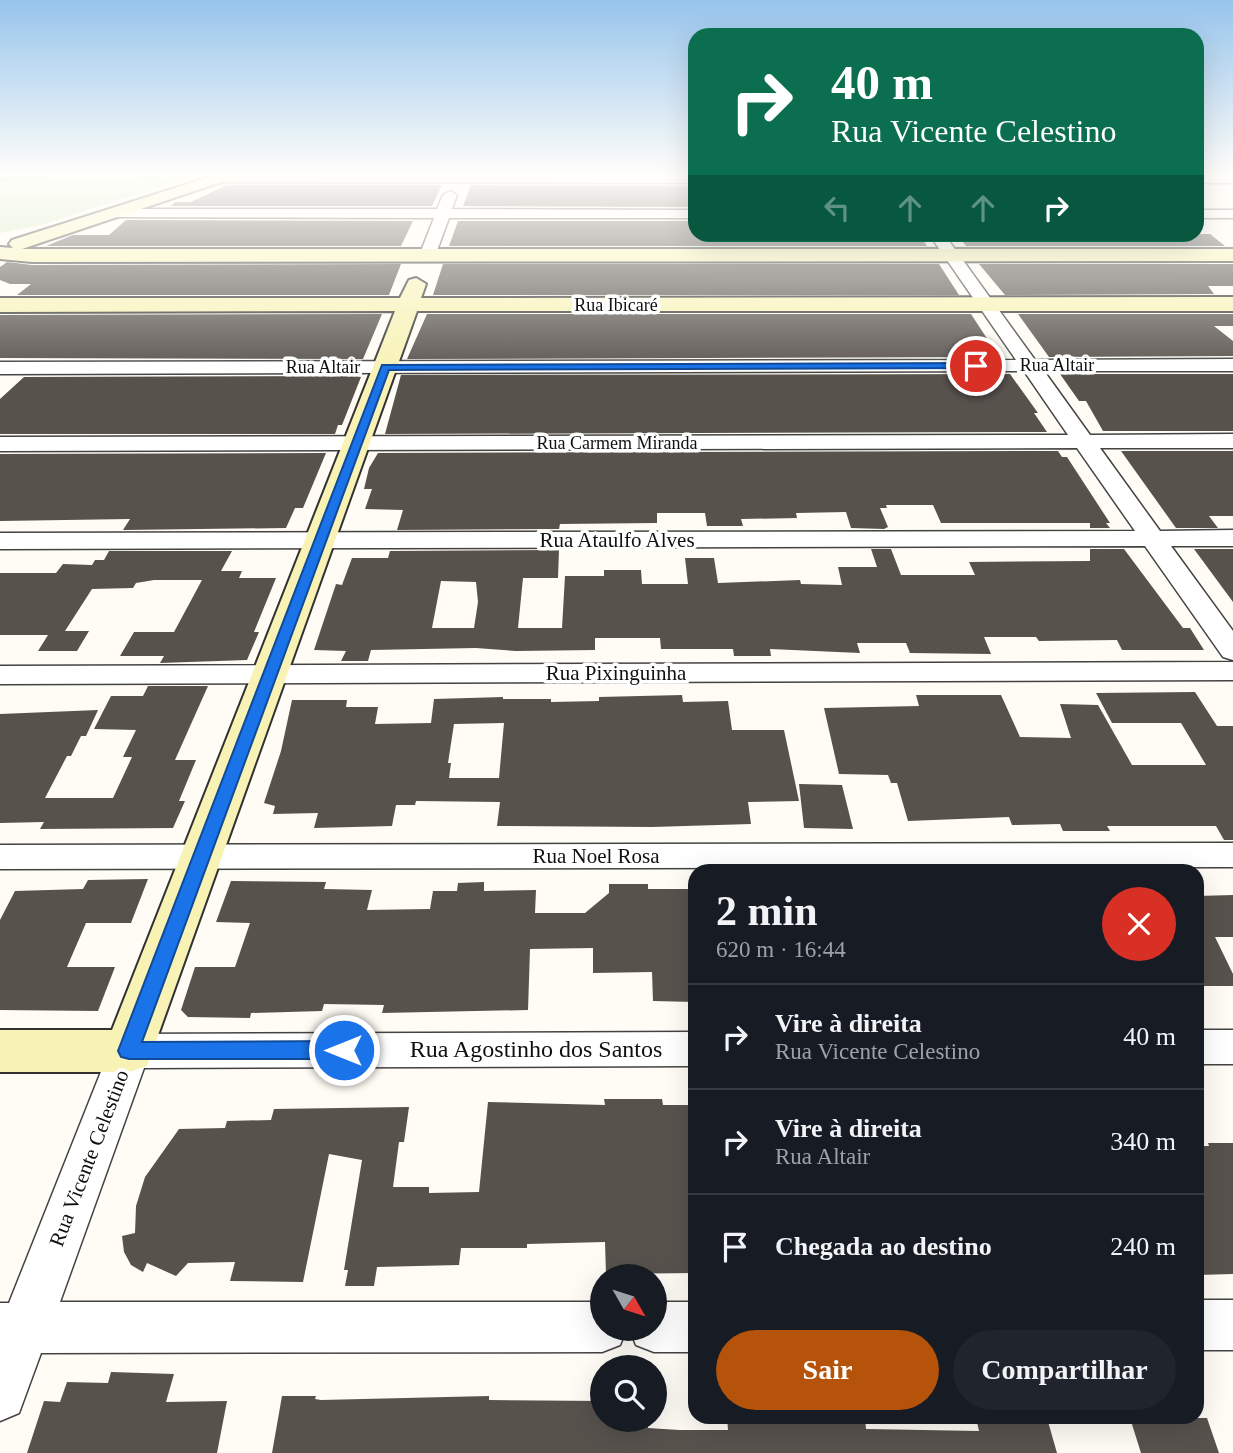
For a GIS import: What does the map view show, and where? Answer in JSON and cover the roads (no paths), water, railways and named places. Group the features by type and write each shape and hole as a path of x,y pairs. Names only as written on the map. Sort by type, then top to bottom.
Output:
{"street":[{"path":"0,251 29,242"},
{"name":"Rua Vicente Celestino","path":"0,1394 12,1328 129,1051 432,242"},
{"path":"942,242 1233,650"},
{"path":"0,251 32,256 1233,255"},
{"name":"Rua Ibicaré","path":"0,305 1233,304"},
{"name":"Rua Altair","path":"0,368 1233,365"},
{"name":"Rua Carmem Miranda","path":"0,444 1233,441"},
{"name":"Rua Ataulfo Alves","path":"0,541 1233,538"},
{"name":"Rua Pixinguinha","path":"0,675 1233,671"},
{"name":"Rua Noel Rosa","path":"0,857 1233,855"},
{"path":"1204,1047 1233,1047"},
{"name":"Rua Agostinho dos Santos","path":"0,1051 688,1049"},
{"path":"1204,1325 1233,1325"},
{"path":"667,1327 688,1326"},
{"path":"12,1328 590,1327"}]}
